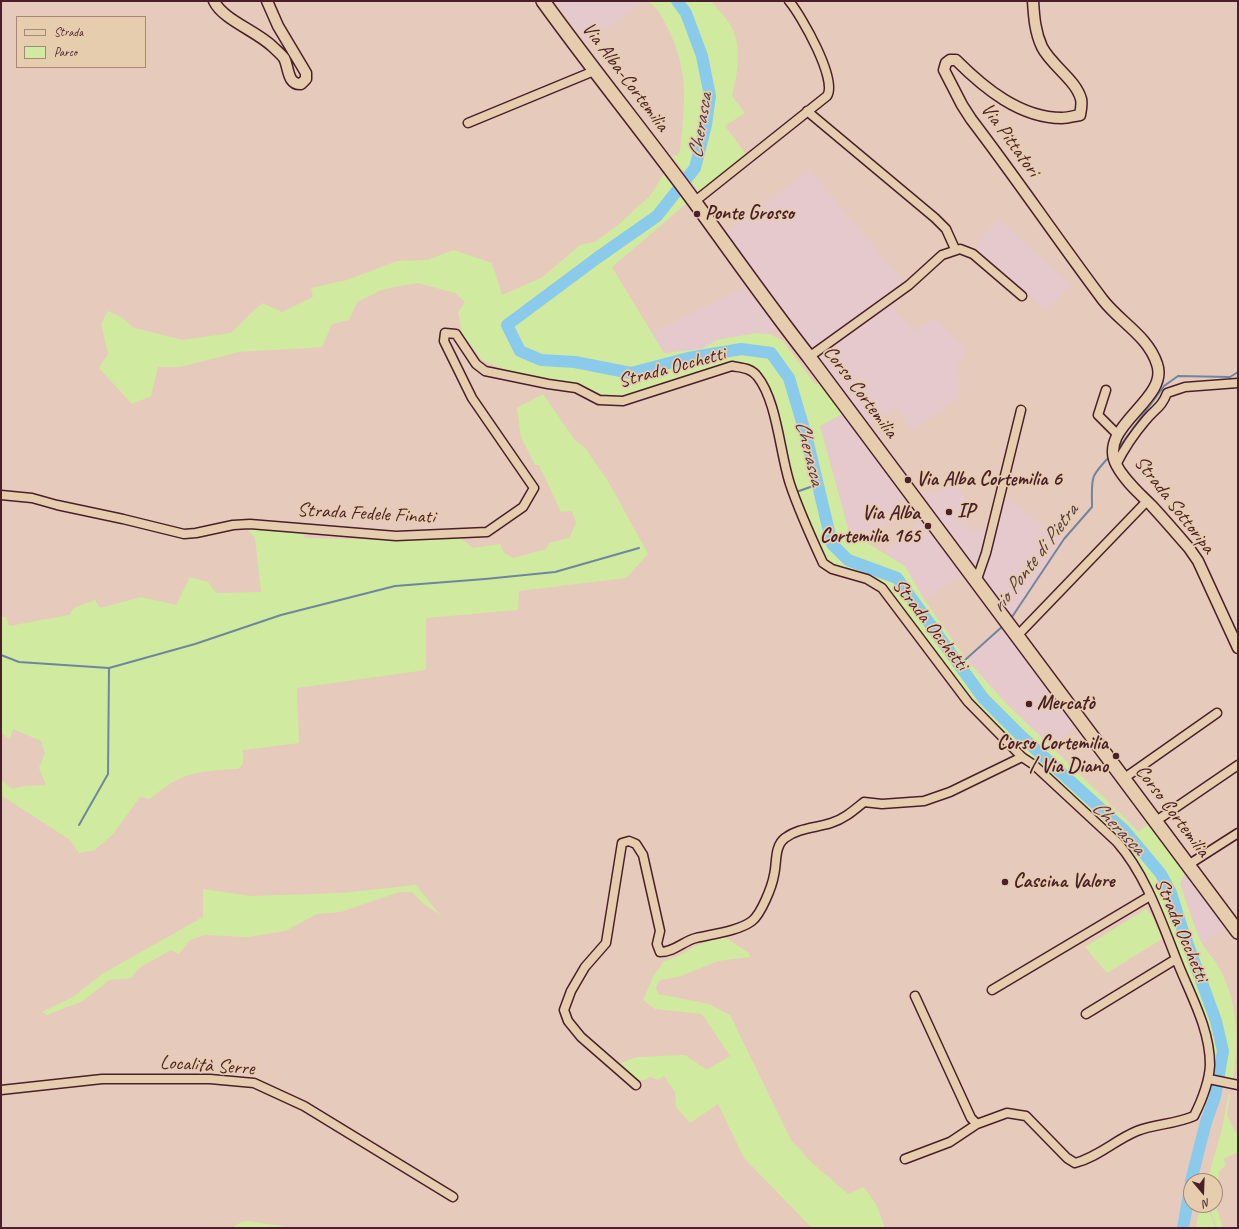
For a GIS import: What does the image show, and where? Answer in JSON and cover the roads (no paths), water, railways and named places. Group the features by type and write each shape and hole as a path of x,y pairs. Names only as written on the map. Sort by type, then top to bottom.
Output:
{"main road":[{"name":"Via Alba-Cortemilia","path":"543,1 594,71 693,200"},
{"name":"Corso Cortemilia","path":"693,200 761,296 809,357 1238,932"}],"street":[{"path":"214,1 223,12 268,42 283,57 291,81 295,84 300,84 306,79 306,74 278,26 267,1"},
{"path":"693,200 827,96 830,92 828,76 799,13 789,1"},
{"name":"Via Pittatori","path":"1033,1 1035,26 1042,46 1051,61 1072,84 1081,100 1080,115 1062,118 1038,115 1011,105 974,78 956,60 950,60 946,63 944,70 971,119 1104,301 1136,332 1150,350 1158,365 1157,381 1118,435 1114,457"},
{"path":"468,123 594,71"},
{"path":"807,111 935,218 946,229 955,249"},
{"path":"809,357 909,285 936,259 955,249 964,249 973,254 1022,296"},
{"name":"Strada Occhetti","path":"445,333 450,332 456,334 476,364 485,371 529,381 576,388 599,400 623,401 732,366 749,369 757,376 763,386 772,409 790,484 823,563 832,569 868,579 882,588 968,702 1022,757 1034,765 1117,842 1128,855 1150,896 1205,1030 1209,1056 1209,1079 1194,1116 1183,1121 1140,1130 1123,1137 1085,1160 1075,1163 1067,1158 1026,1116 1007,1113 977,1124 950,1142 904,1159"},
{"name":"Strada Fedele Finati","path":"1,495 32,498 57,505 123,518 184,534 233,525 250,524 396,536 487,532 523,507 534,488 472,398 444,341 445,333"},
{"name":"Strada Sottoripa","path":"1238,383 1185,387 1167,393 1163,404 1147,419 1114,457 1147,501 1189,548 1198,562 1238,648"},
{"path":"1106,390 1098,415 1118,435"},
{"path":"976,582 986,553 1021,410"},
{"path":"1007,622 1147,501"},
{"path":"1123,779 1216,713"},
{"path":"636,1084 581,1037 568,1021 564,1010 570,991 581,973 606,944 622,844 629,841 636,844 643,855 660,931 658,944 660,952 669,952 694,938 742,926 752,921 766,898 775,875 776,855 783,839 800,830 831,823 847,817 864,802 882,804 924,801 950,792 1022,757"},
{"path":"1156,821 1238,765"},
{"path":"1188,865 1238,832"},
{"path":"992,990 1150,896"},
{"path":"1086,1014 1176,959"},
{"path":"915,996 971,1118 977,1124"},
{"name":"Località Serre","path":"1,1090 102,1079 210,1079 254,1083 304,1106 453,1198"},
{"path":"1209,1079 1238,1085"}],"waterway":[{"name":"Cherasca","path":"677,1 686,13 702,56 710,96 706,125 695,168 657,216 597,258 507,325 520,351 541,360 575,362 631,373 688,358 741,349 771,353 789,378 807,439 832,544 848,560 897,578 983,698 1020,735 1125,831 1161,874 1171,893 1182,928 1216,1021 1223,1051 1215,1097 1206,1122 1193,1173"},
{"name":"rio Ponte di Pietra","path":"1118,449 1164,386 1178,376 1230,377 1238,372"},
{"name":"rio Ponte di Pietra","path":"1010,620 1064,539 1092,507 1093,478 1098,469 1110,456"},
{"path":"796,492 819,484"},
{"path":"1,655 19,662 109,668 195,644 281,615 395,586 555,572 639,548"},
{"name":"rio Ponte di Pietra","path":"962,669 965,660 1004,625"},
{"path":"79,825 108,774 109,668"},
{"name":"Cherasca","path":"1183,1228 1186,1213"}],"place":[{"name":"Ponte Grosso","path":"697,214"},
{"name":"Via Alba Cortemilia 6","path":"908,480"},
{"name":"IP","path":"949,512"},
{"name":"Via Alba Cortemilia 165","path":"928,526"},
{"name":"Mercatò","path":"1029,704"},
{"name":"Corso Cortemilia / Via Diano","path":"1116,756"},
{"name":"Cascina Valore","path":"1005,882"}]}
